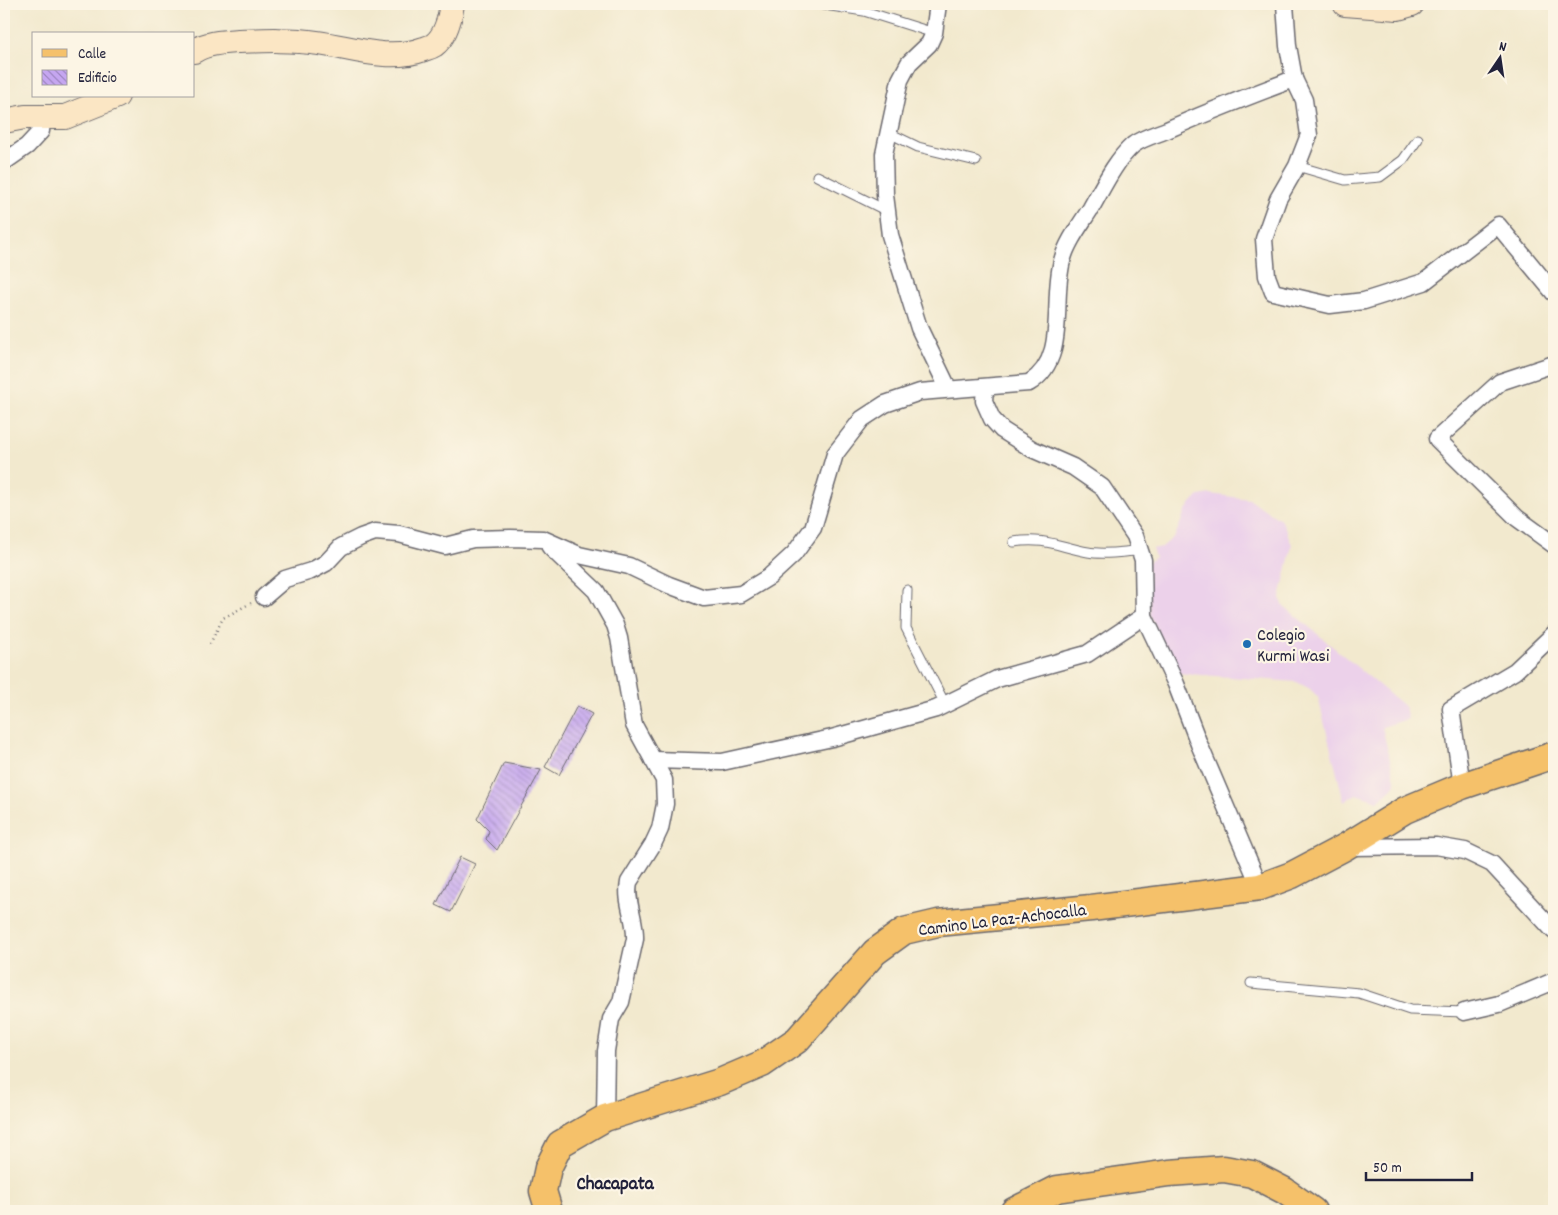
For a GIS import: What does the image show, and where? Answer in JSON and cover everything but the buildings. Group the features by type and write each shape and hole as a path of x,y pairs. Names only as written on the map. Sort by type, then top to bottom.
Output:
{"main road":[{"path":"195,50 200,47 227,42 277,39 318,43 385,56 413,53 434,46 444,33 452,4"},
{"path":"1345,4 1398,8 1412,4"},
{"path":"4,121 25,117 65,117 113,98"},
{"name":"Camino La Paz-Achocalla","path":"549,1211 543,1191 548,1168 560,1144 604,1118 720,1082 762,1064 796,1040 875,952 904,930 938,923 1091,908 1260,887 1292,875 1345,847 1405,810 1462,786 1554,755"},
{"path":"1014,1211 1058,1189 1169,1173 1224,1169 1252,1174 1285,1191 1313,1211"}],"street":[{"path":"938,4 934,33 929,44 909,64 900,80 884,154 885,195 890,235 919,328 948,388"},
{"path":"1284,4 1288,46 1294,79 1304,100 1309,135 1297,166 1278,199 1264,239 1267,276 1273,292 1330,305 1364,301 1424,282 1498,226 1554,293"},
{"path":"264,596 285,580 311,571 326,563 341,547 375,532 400,534 446,546 474,539 511,538 543,540 579,555 629,566 668,585 704,598 741,594 768,577 794,554 813,528 835,454 862,419 885,404 920,392 948,388 985,388 1029,383 1040,376 1049,364 1054,350 1059,275 1062,259 1070,242 1120,159 1134,144 1294,79"},
{"path":"4,162 27,146 41,131 42,118"},
{"path":"1554,364 1500,382 1437,438 1517,518 1554,544"},
{"path":"985,388 984,401 992,419 1002,430 1032,449 1073,467 1102,487 1135,536 1143,560 1144,616 1176,684 1260,887"},
{"path":"543,540 596,591 615,625 619,638 634,725 664,780 665,804 660,829 653,844 628,882 627,893 634,923 635,939 621,1002 611,1019 607,1043 604,1118"},
{"path":"653,760 722,762 832,738 936,709 997,680 1088,654 1144,616"},
{"path":"1462,786 1450,709 1515,671 1554,634"},
{"path":"1345,847 1436,846 1465,851 1492,864 1554,931"},
{"path":"1464,1012 1499,1004 1554,981"}],"lane":[{"path":"818,4 864,11 934,33"},
{"path":"889,133 918,147 976,160"},
{"path":"1297,166 1345,180 1380,177 1403,160 1418,139"},
{"path":"816,176 887,211"},
{"path":"1014,542 1031,539 1051,542 1090,553 1136,551 1141,555"},
{"path":"907,590 906,628 945,704"},
{"path":"1251,983 1359,993 1410,1010 1464,1012"}],"path":[{"path":"210,644 224,618 264,596"}],"shaded area":[{"name":"Colegio Kurmi Wasi","path":"1210,494 1249,499 1282,521 1292,545 1280,598 1284,606 1405,707 1408,719 1382,727 1396,784 1378,801 1356,794 1344,802 1318,697 1310,689 1297,682 1176,673 1150,615 1148,563 1155,557 1152,549 1162,547 1175,536 1191,503 1199,496"}],"place":[{"name":"Colegio Kurmi Wasi","path":"1247,644"}],"district":[{"name":"Chacapata","path":"615,1182"}]}
